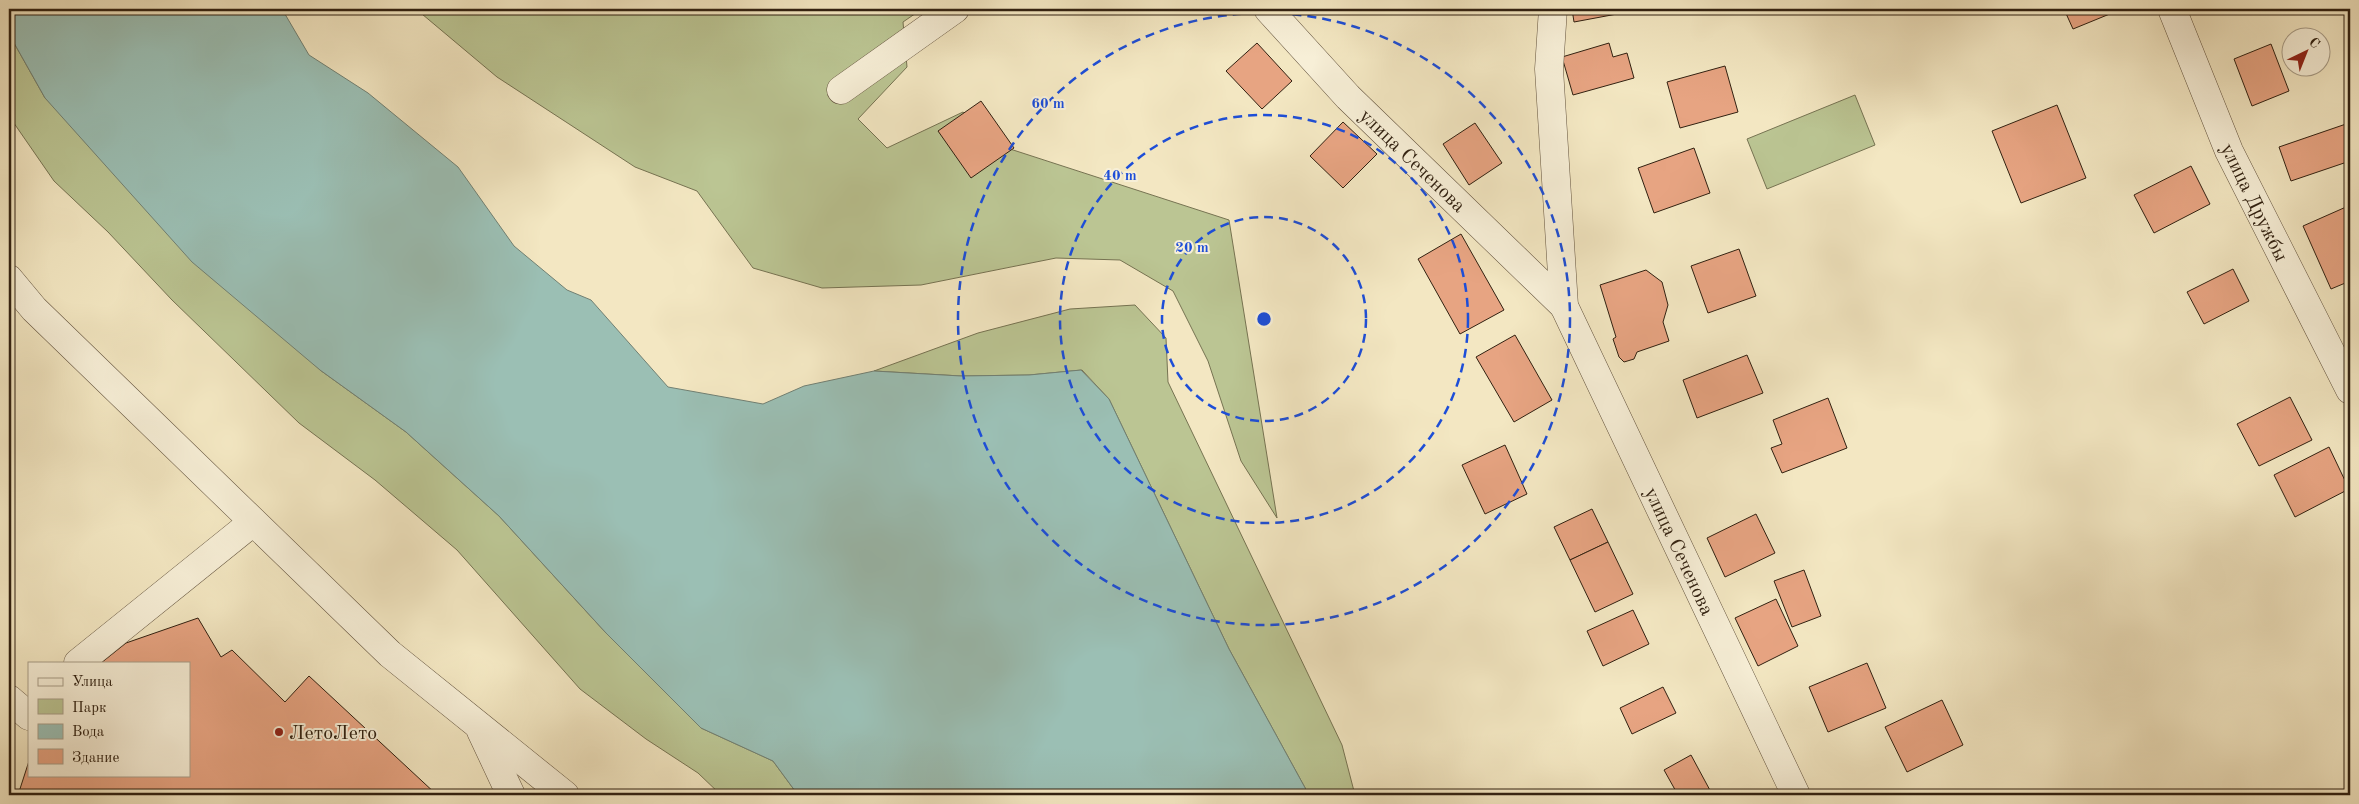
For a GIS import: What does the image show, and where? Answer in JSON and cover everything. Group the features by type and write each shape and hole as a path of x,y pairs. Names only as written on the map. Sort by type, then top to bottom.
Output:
{"street":[{"path":"841,90 955,9"},
{"name":"улица Сеченова","path":"1268,9 1348,97 1564,306 1796,795"},
{"name":"улица Сеченова","path":"1552,9 1549,69 1564,306"},
{"name":"улица Дружбы","path":"2172,9 2228,151 2350,390"},
{"path":"9,279 34,309 390,654 565,795"},
{"path":"79,662 253,522"},
{"path":"9,699 28,715"},
{"path":"479,726 511,795"}],"green space":[{"path":"416,9 922,9 903,22 907,67 858,119 887,148 963,112 1007,148 1229,220 1277,518 1241,461 1208,361 1173,291 1120,260 1056,258 921,285 822,288 753,268 697,191 635,167 497,77"},
{"path":"9,34 45,98 320,370 406,432 499,516 606,633 701,728 773,761 798,795 721,795 698,773 646,739 580,689 457,550 375,480 299,423 172,300 108,232 54,181 9,116"},
{"path":"1855,95 1875,145 1767,189 1747,139"},
{"path":"1135,305 1166,338 1168,382 1342,745 1355,795 1309,795 1229,649 1109,399 1082,370 1029,375 961,376 874,371 978,333 1070,309"}],"water":[{"path":"9,9 282,9 309,55 368,93 458,167 514,246 567,290 591,300 668,387 763,404 804,386 874,371 961,376 1029,375 1081,370 1109,399 1229,649 1309,795 798,795 773,761 701,728 606,633 499,516 406,432 320,370 192,262 45,98 9,34"}],"building":[{"path":"1572,9 1633,9 1633,11 1574,22"},
{"path":"2064,9 2116,9 2117,11 2073,29"},
{"path":"1257,43 1292,81 1262,109 1226,71"},
{"path":"1609,43 1613,57 1627,53 1634,78 1573,95 1562,57"},
{"path":"2271,44 2282,73 2282,78 2284,78 2289,91 2252,106 2234,59"},
{"path":"1725,66 1738,112 1680,128 1667,82"},
{"path":"981,101 1014,148 971,178 938,131"},
{"path":"2057,105 2086,178 2021,203 1992,131"},
{"path":"1343,122 1377,154 1343,188 1310,156"},
{"path":"1475,123 1502,163 1469,185 1443,144"},
{"path":"2346,124 2350,137 2350,161 2291,181 2279,147"},
{"path":"1694,148 1710,193 1654,213 1638,168"},
{"path":"2191,166 2210,204 2154,233 2134,195"},
{"path":"2346,207 2350,217 2350,281 2331,289 2303,226"},
{"path":"1461,234 1504,310 1460,334 1418,259"},
{"path":"1739,249 1756,296 1708,313 1691,266"},
{"path":"2233,269 2249,301 2204,324 2187,292"},
{"path":"1646,270 1662,282 1668,305 1663,322 1669,341 1637,352 1634,359 1624,362 1619,357 1613,339 1616,337 1600,285"},
{"path":"1515,335 1552,400 1514,422 1476,357"},
{"path":"1747,355 1763,393 1697,418 1683,380"},
{"path":"2290,397 2312,440 2259,466 2237,424"},
{"path":"1828,398 1847,448 1782,473 1771,448 1782,444 1773,420"},
{"path":"1505,445 1527,494 1485,514 1462,465"},
{"path":"2329,447 2349,489 2295,517 2274,475"},
{"path":"1592,509 1608,542 1570,560 1554,527"},
{"path":"1756,514 1775,553 1725,577 1707,538"},
{"path":"1608,542 1633,594 1595,612 1570,560"},
{"path":"1804,570 1821,616 1792,627 1774,581"},
{"path":"1776,599 1798,646 1758,666 1735,618"},
{"path":"1633,610 1649,644 1603,666 1587,631"},
{"name":"ЛетоЛето","path":"198,618 221,657 232,650 285,702 309,676 437,795 18,795 28,764 28,776 190,776 190,662 102,662 126,643"},
{"path":"1867,663 1886,708 1828,732 1809,687"},
{"path":"1663,687 1676,713 1632,734 1620,708"},
{"path":"1942,700 1963,745 1907,772 1885,727"},
{"path":"1691,755 1712,794 1678,795 1664,770"}],"place":[{"name":"ЛетоЛето","path":"279,732"}]}
